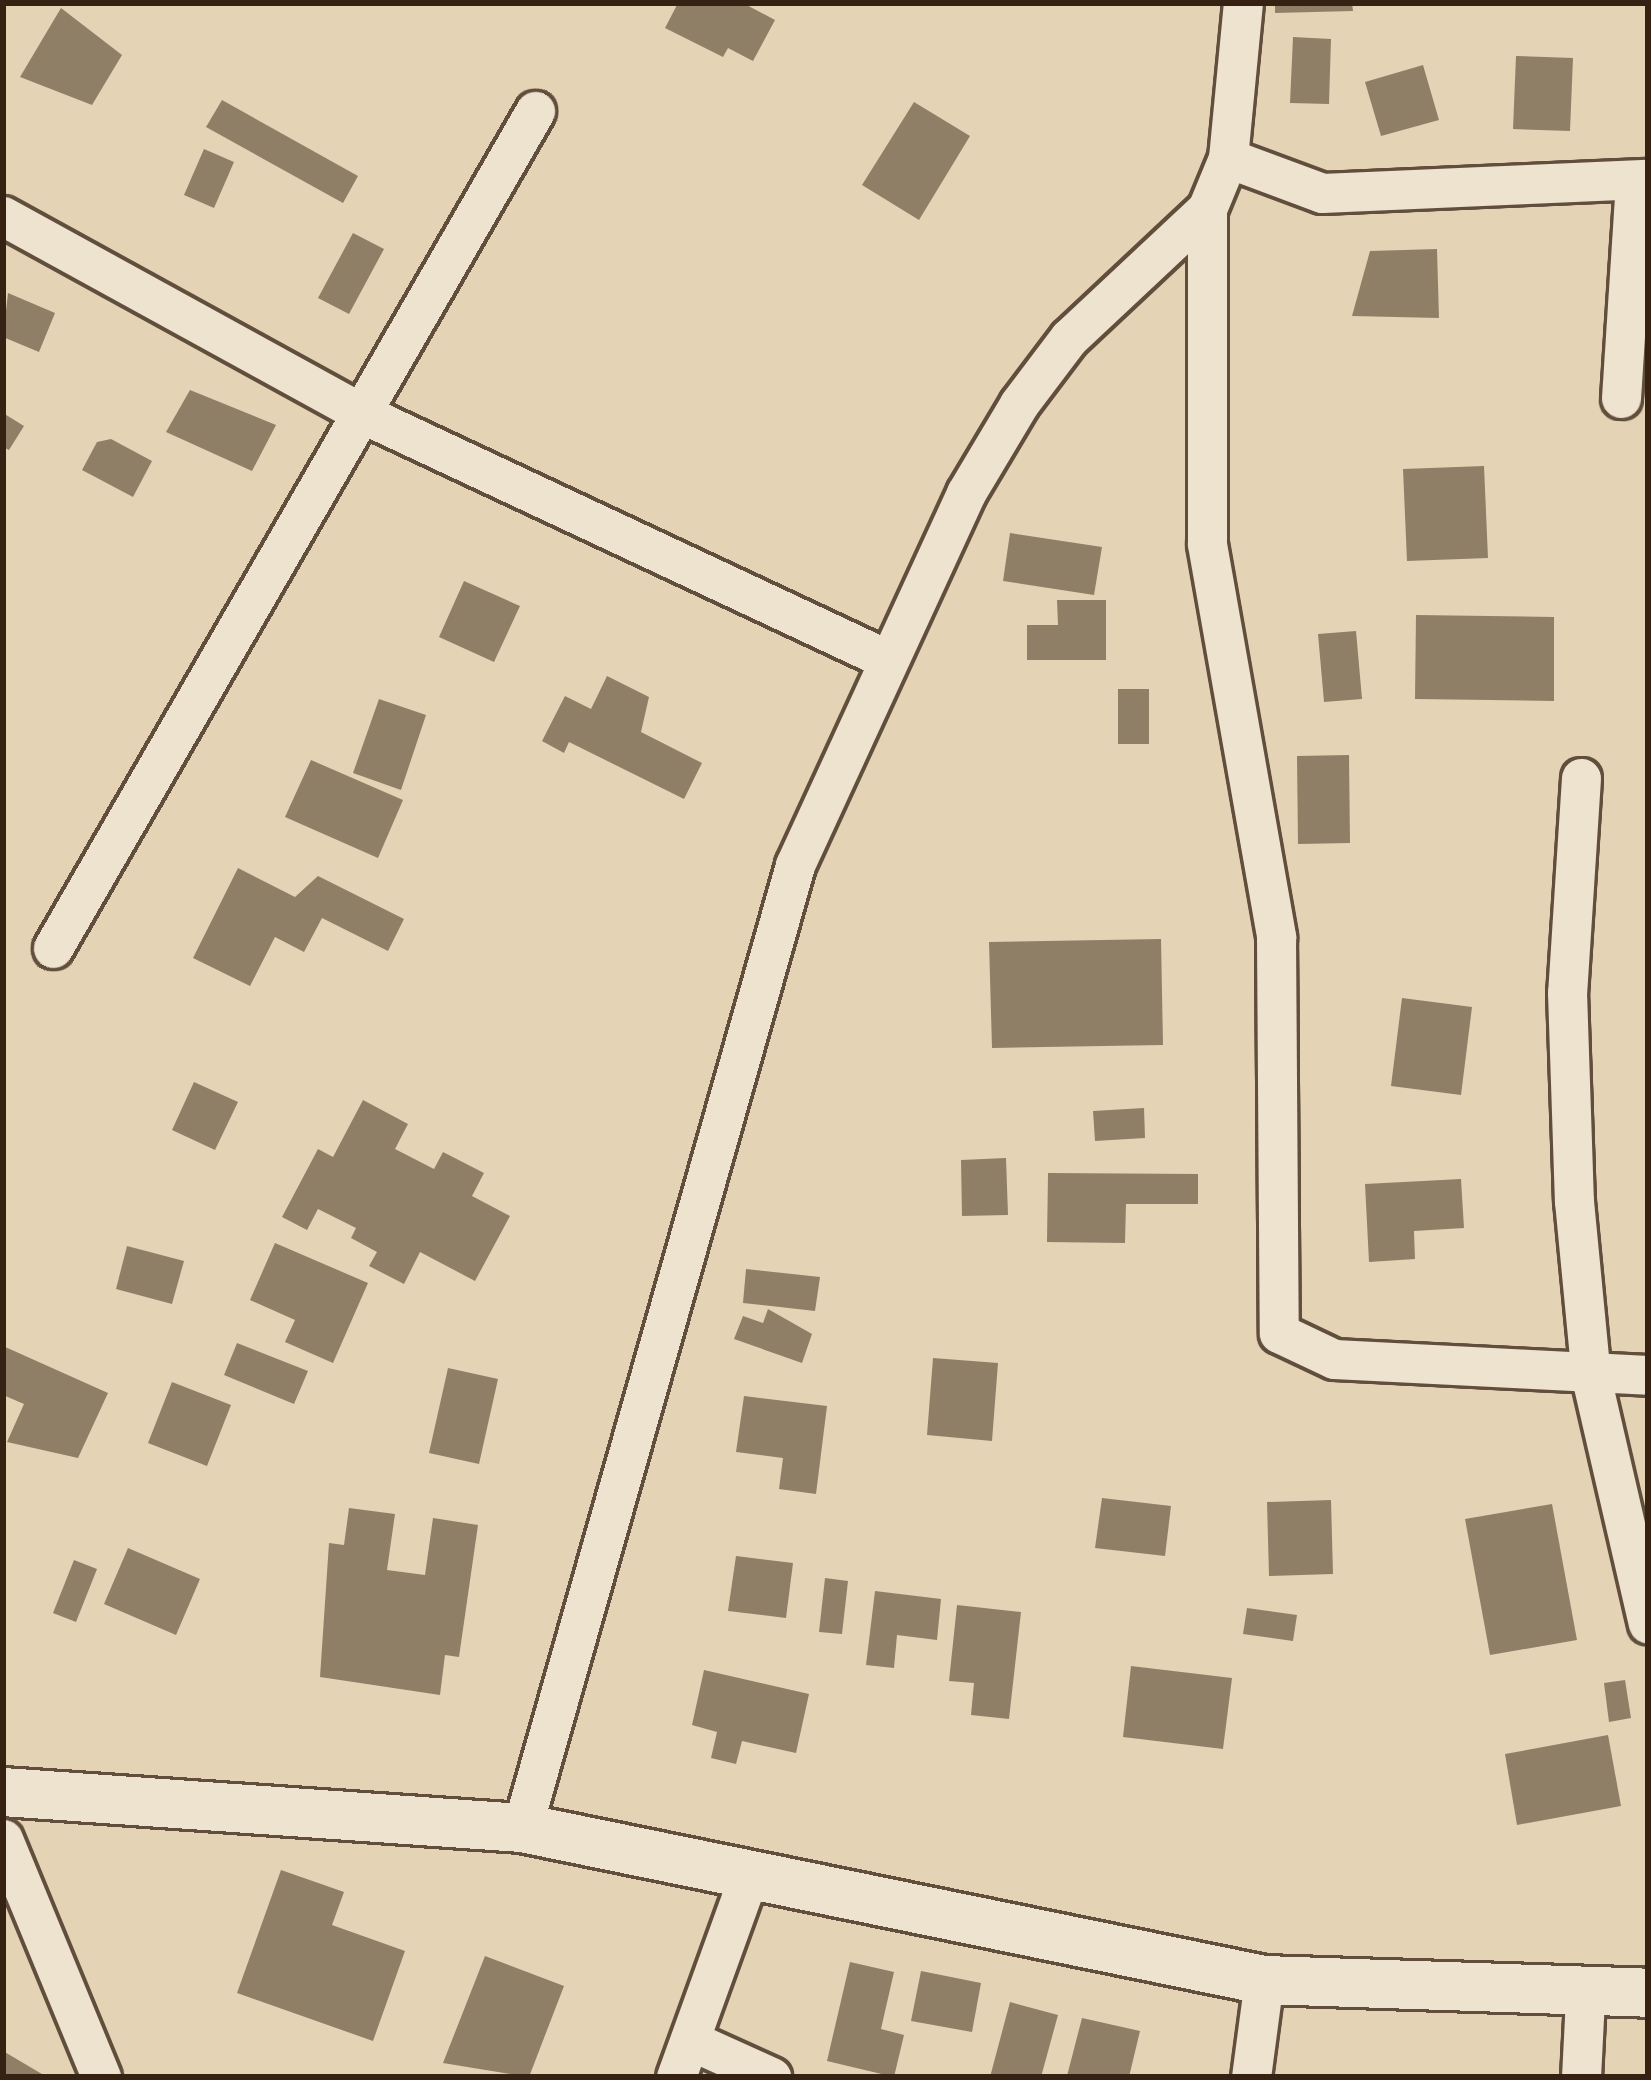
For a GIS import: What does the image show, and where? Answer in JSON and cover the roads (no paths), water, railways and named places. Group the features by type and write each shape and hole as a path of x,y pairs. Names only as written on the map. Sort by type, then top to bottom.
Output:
{"street":[{"path":"1243,3 1228,158 1207,209 1207,544 1276,938 1279,1333 1334,1359 1591,1377 1648,1375"},
{"path":"52,948 535,111"},
{"path":"1228,158 1322,193 1642,181 1621,398"},
{"path":"522,1828 795,865 886,659 1019,404 1069,338 1207,209"},
{"path":"3,216 359,412 886,659"},
{"path":"1581,778 1568,1094 1591,1377 1648,1623"},
{"path":"3,1792 522,1828 747,1881 1264,1980 1585,1999 1648,1993"},
{"path":"3,1839 101,2077"},
{"path":"747,1881 685,2059 771,2077"},
{"path":"1251,2077 1264,1980"},
{"path":"1581,2077 1585,1999"}]}
